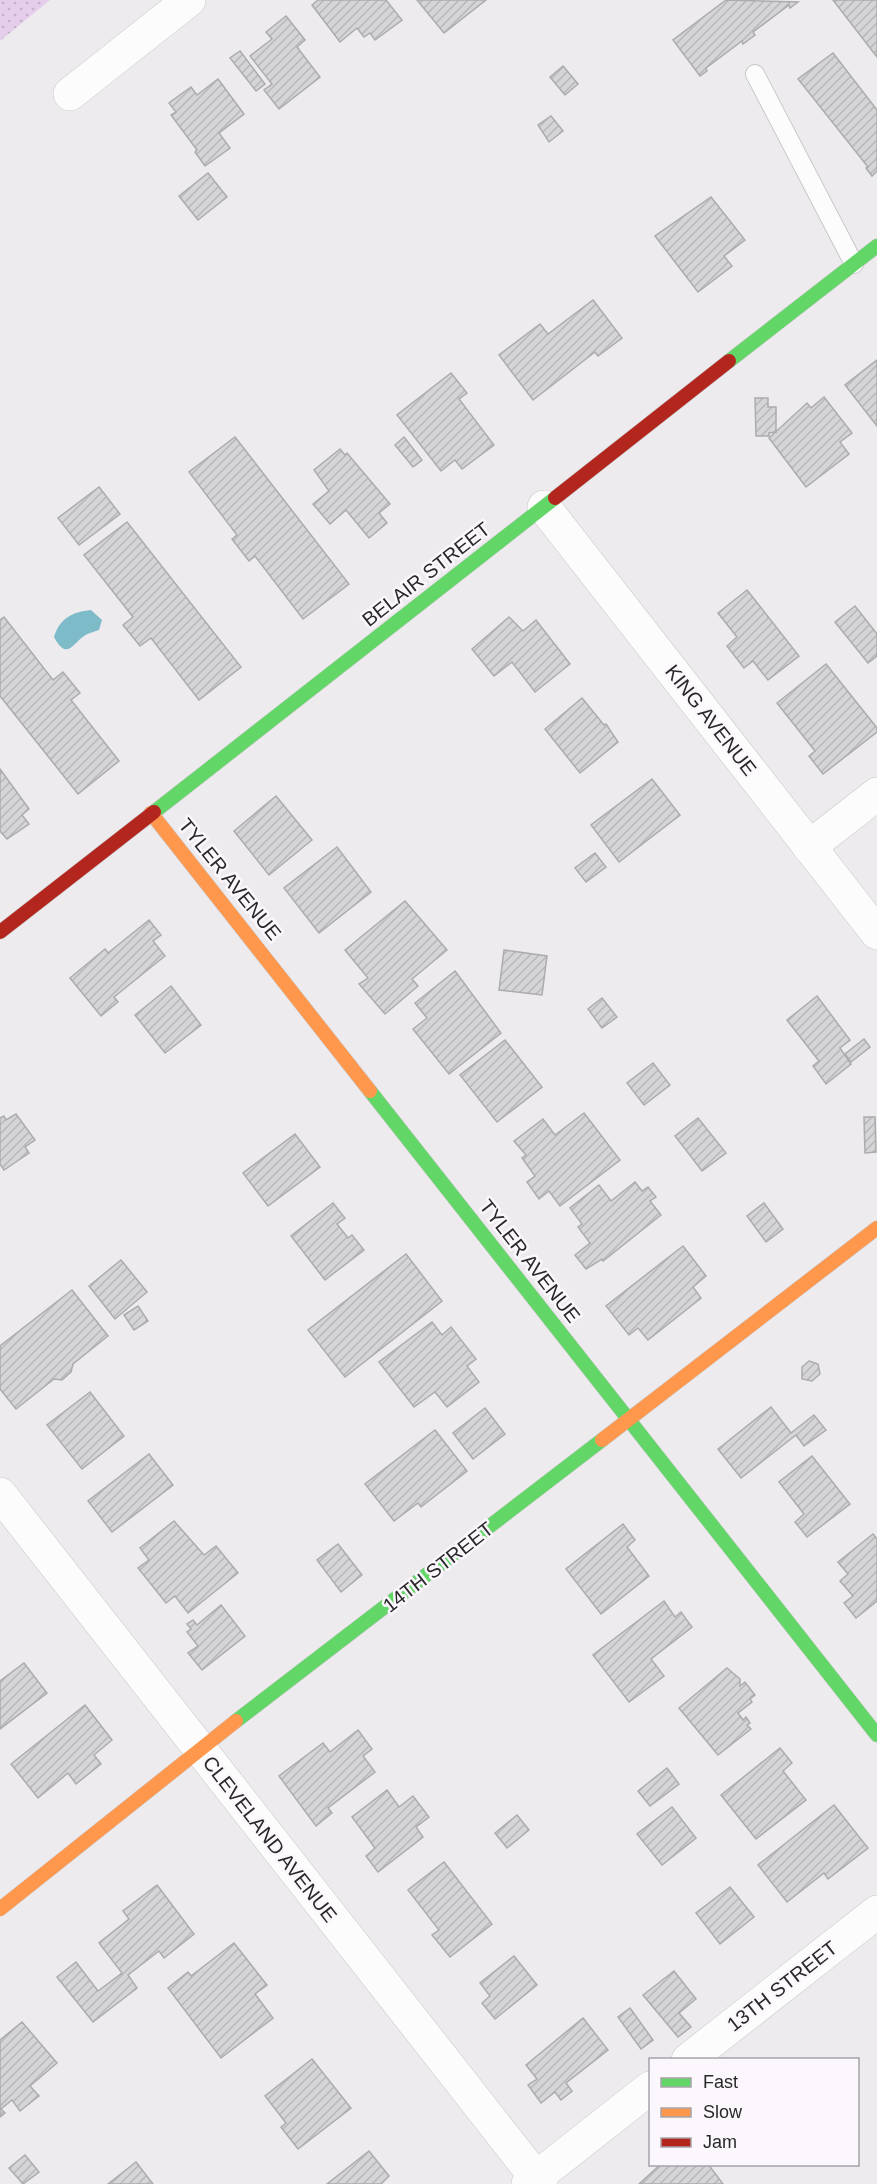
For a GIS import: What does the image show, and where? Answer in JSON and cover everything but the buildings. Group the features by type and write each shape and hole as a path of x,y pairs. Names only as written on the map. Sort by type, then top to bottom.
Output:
{"street":[{"path":"70,94 189,0"},
{"name":"BELAIR STREET","path":"0,932 877,246"},
{"name":"KING AVENUE","path":"544,507 877,933"},
{"path":"809,847 877,794"},
{"name":"TYLER AVENUE","path":"151,813 877,1734"},
{"name":"14TH STREET","path":"0,1909 201,1750 877,1228"},
{"name":"CLEVELAND AVENUE","path":"0,1494 535,2182"},
{"name":"13TH STREET","path":"691,2058 877,1912"},
{"path":"535,2182 649,2090"}],"lane":[{"path":"755,74 854,264"}],"shaded area":[{"path":"0,0 50,0 0,41"}],"water":[{"path":"91,610 102,620 99,630 86,635 69,648 62,648 54,637 63,621 78,612"}],"traffic: fast":[{"path":"729,361 877,246"},
{"path":"154,812 555,498"},
{"path":"370,1091 877,1735"},
{"path":"236,1721 602,1440"}],"traffic: slow":[{"path":"151,813 370,1091"},
{"path":"602,1440 877,1228"},
{"path":"0,1909 236,1721"}],"traffic: jam":[{"path":"555,498 729,361"},
{"path":"0,932 154,812"}]}
